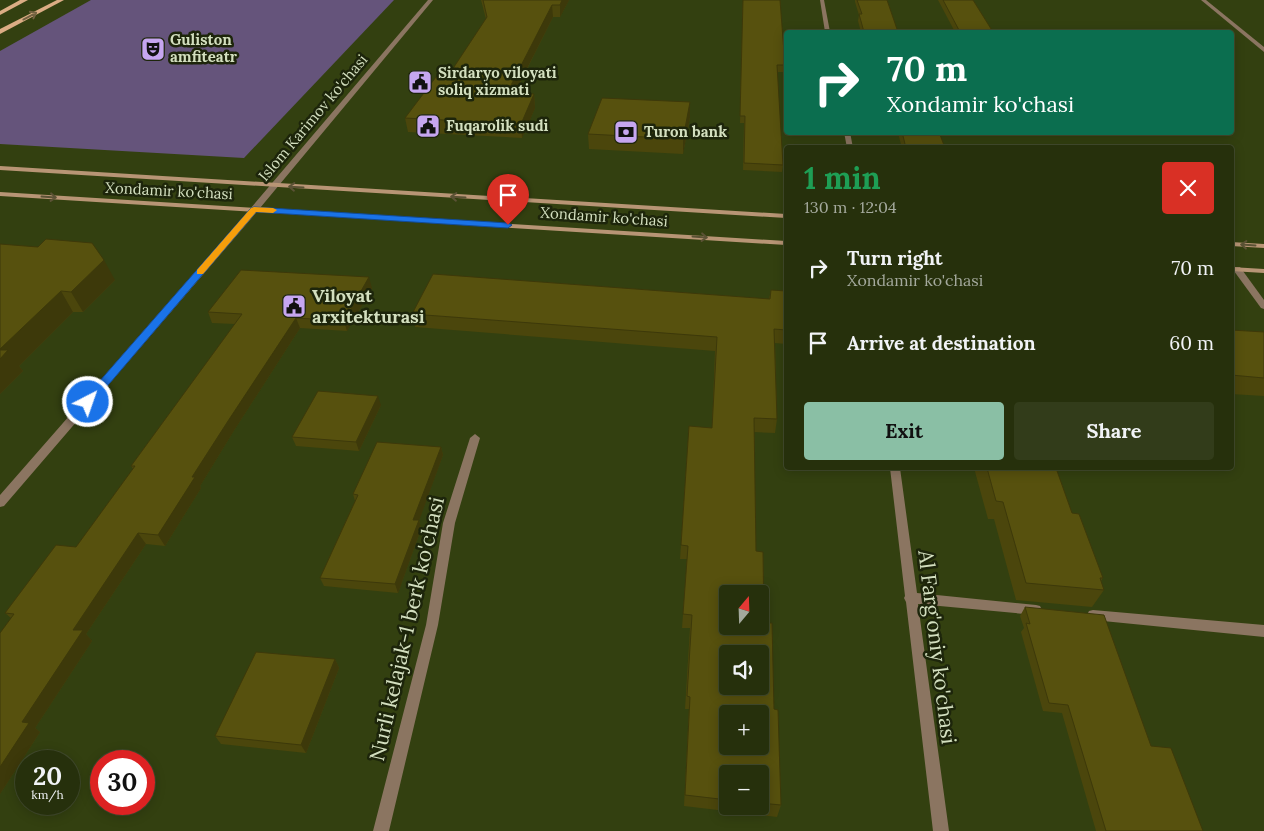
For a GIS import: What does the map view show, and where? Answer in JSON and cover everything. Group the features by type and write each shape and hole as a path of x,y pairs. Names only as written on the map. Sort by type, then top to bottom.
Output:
{"main road":[{"path":"0,13 25,0"},
{"path":"0,32 61,0"},
{"name":"Xondamir ko'chasi","path":"0,168 784,216"},
{"name":"Xondamir ko'chasi","path":"0,194 784,243"},
{"path":"1234,244 1264,246"},
{"path":"1234,269 1264,271"}],"street":[{"name":"Islom Karimov ko'chasi","path":"0,503 274,186 431,0"},
{"path":"822,0 828,30"},
{"path":"1203,0 1264,50"},
{"path":"1234,269 1264,306"},
{"name":"Nurli kelajak-1 berk ko'chasi","path":"381,831 432,625 449,523 475,438"},
{"name":"Al Farg'oniy ko'chasi","path":"895,470 941,831"},
{"path":"910,598 1048,611"},
{"path":"1077,614 1264,631"}],"shaded area":[{"path":"91,0 394,0 244,158 0,144 0,51"}],"building":[{"path":"483,0 562,0 560,5 552,5 507,93 534,94 521,124 405,118 439,73 450,73 487,17"},
{"path":"743,0 780,0 784,65 777,65 783,165 744,163 745,116 740,116"},
{"path":"857,0 887,0 897,30 863,30 859,14 862,14"},
{"path":"943,0 973,0 992,30 959,30"},
{"path":"602,98 690,102 683,139 588,134"},
{"path":"903,135 940,135 944,145 905,145"},
{"path":"46,239 92,243 104,260 71,292 61,291 0,349 0,244 38,247"},
{"path":"241,270 369,277 344,321 296,318 192,477 195,477 158,535 138,533 73,630 83,630 22,722 29,723 0,767 0,633 14,614 5,613 56,545 76,547 135,466 131,466 242,314 208,312"},
{"path":"433,274 770,299 771,290 784,291 784,330 774,329 777,419 754,418 756,551 763,552 763,585 719,585 719,635 769,635 769,623 772,623 774,709 778,710 781,805 769,804 769,765 719,765 719,799 685,795 690,697 687,696 692,615 683,614 688,546 681,545 689,426 712,428 717,337 412,314"},
{"path":"1234,330 1264,332 1264,378 1234,375"},
{"path":"0,350 8,350 0,359"},
{"path":"318,391 378,396 356,442 292,437"},
{"path":"377,442 441,447 413,520 419,520 395,584 320,578 358,495 353,494"},
{"path":"988,470 1057,470 1072,513 1079,514 1103,578 1100,578 1104,590 1026,583 1003,502 996,501"},
{"path":"1025,607 1104,615 1151,746 1171,748 1203,831 1106,831 1068,705 1049,703 1026,623 1030,624"},
{"path":"256,652 335,659 301,745 215,736"}],"slow traffic":[{"path":"200,272 254,209 273,210"}],"place":[{"name":"Guliston amfiteatr","path":"153,49"},
{"name":"Sirdaryo viloyati soliq xizmati","path":"420,82"},
{"name":"Fuqarolik sudi","path":"428,126"},
{"name":"Turon bank","path":"626,132"},
{"name":"Viloyat arxitekturasi","path":"294,306"}],"route":[{"path":"88,402 254,209 508,225"}]}
